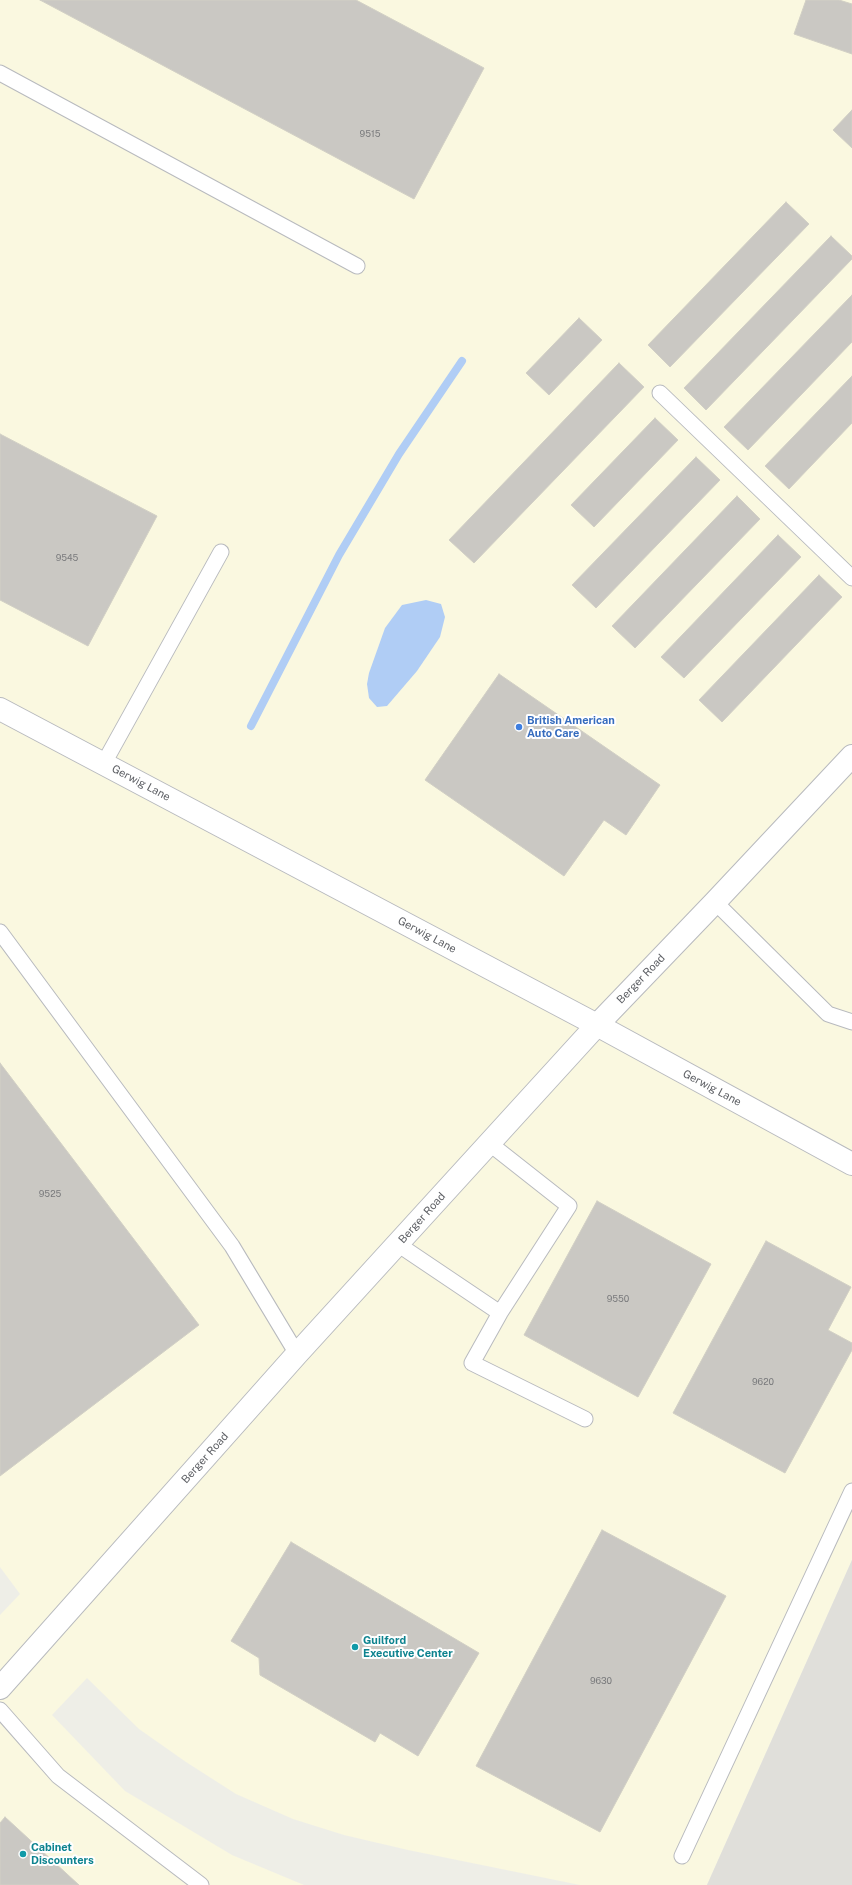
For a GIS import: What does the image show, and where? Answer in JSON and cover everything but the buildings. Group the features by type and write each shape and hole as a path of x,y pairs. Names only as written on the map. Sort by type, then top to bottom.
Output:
{"street":[{"name":"Gerwig Lane","path":"0,709 597,1025 852,1164"},
{"name":"Berger Road","path":"0,1688 297,1354 399,1245 597,1025 716,902 852,756"}],"lane":[{"path":"0,72 357,266"},
{"path":"660,393 852,578"},
{"path":"104,764 220,552"},
{"path":"716,902 828,1014 852,1022"},
{"path":"0,932 232,1246 297,1354"},
{"path":"489,1144 569,1206 500,1313 472,1363 585,1419"},
{"path":"399,1245 500,1313"},
{"path":"682,1856 852,1491"},
{"path":"0,1710 58,1776 201,1885"}],"shaded area":[{"path":"0,0 852,0 852,1560 707,1885 580,1885 408,1850 344,1835 293,1819 236,1794 186,1762 139,1729 87,1678 52,1715 125,1791 232,1855 304,1885 0,1885 0,1615 20,1594 0,1567"},
{"path":"852,1560 852,1885 707,1885"}],"water":[{"path":"426,600 441,604 445,617 440,637 417,671 387,706 377,707 369,698 367,684 369,673 385,628 402,605"}],"waterway":[{"path":"251,726 339,555 399,454 462,361"}],"place":[{"name":"British American Auto Care","path":"519,727"},
{"name":"Guilford Executive Center","path":"355,1647"},
{"name":"Cabinet Discounters","path":"23,1854"}]}
